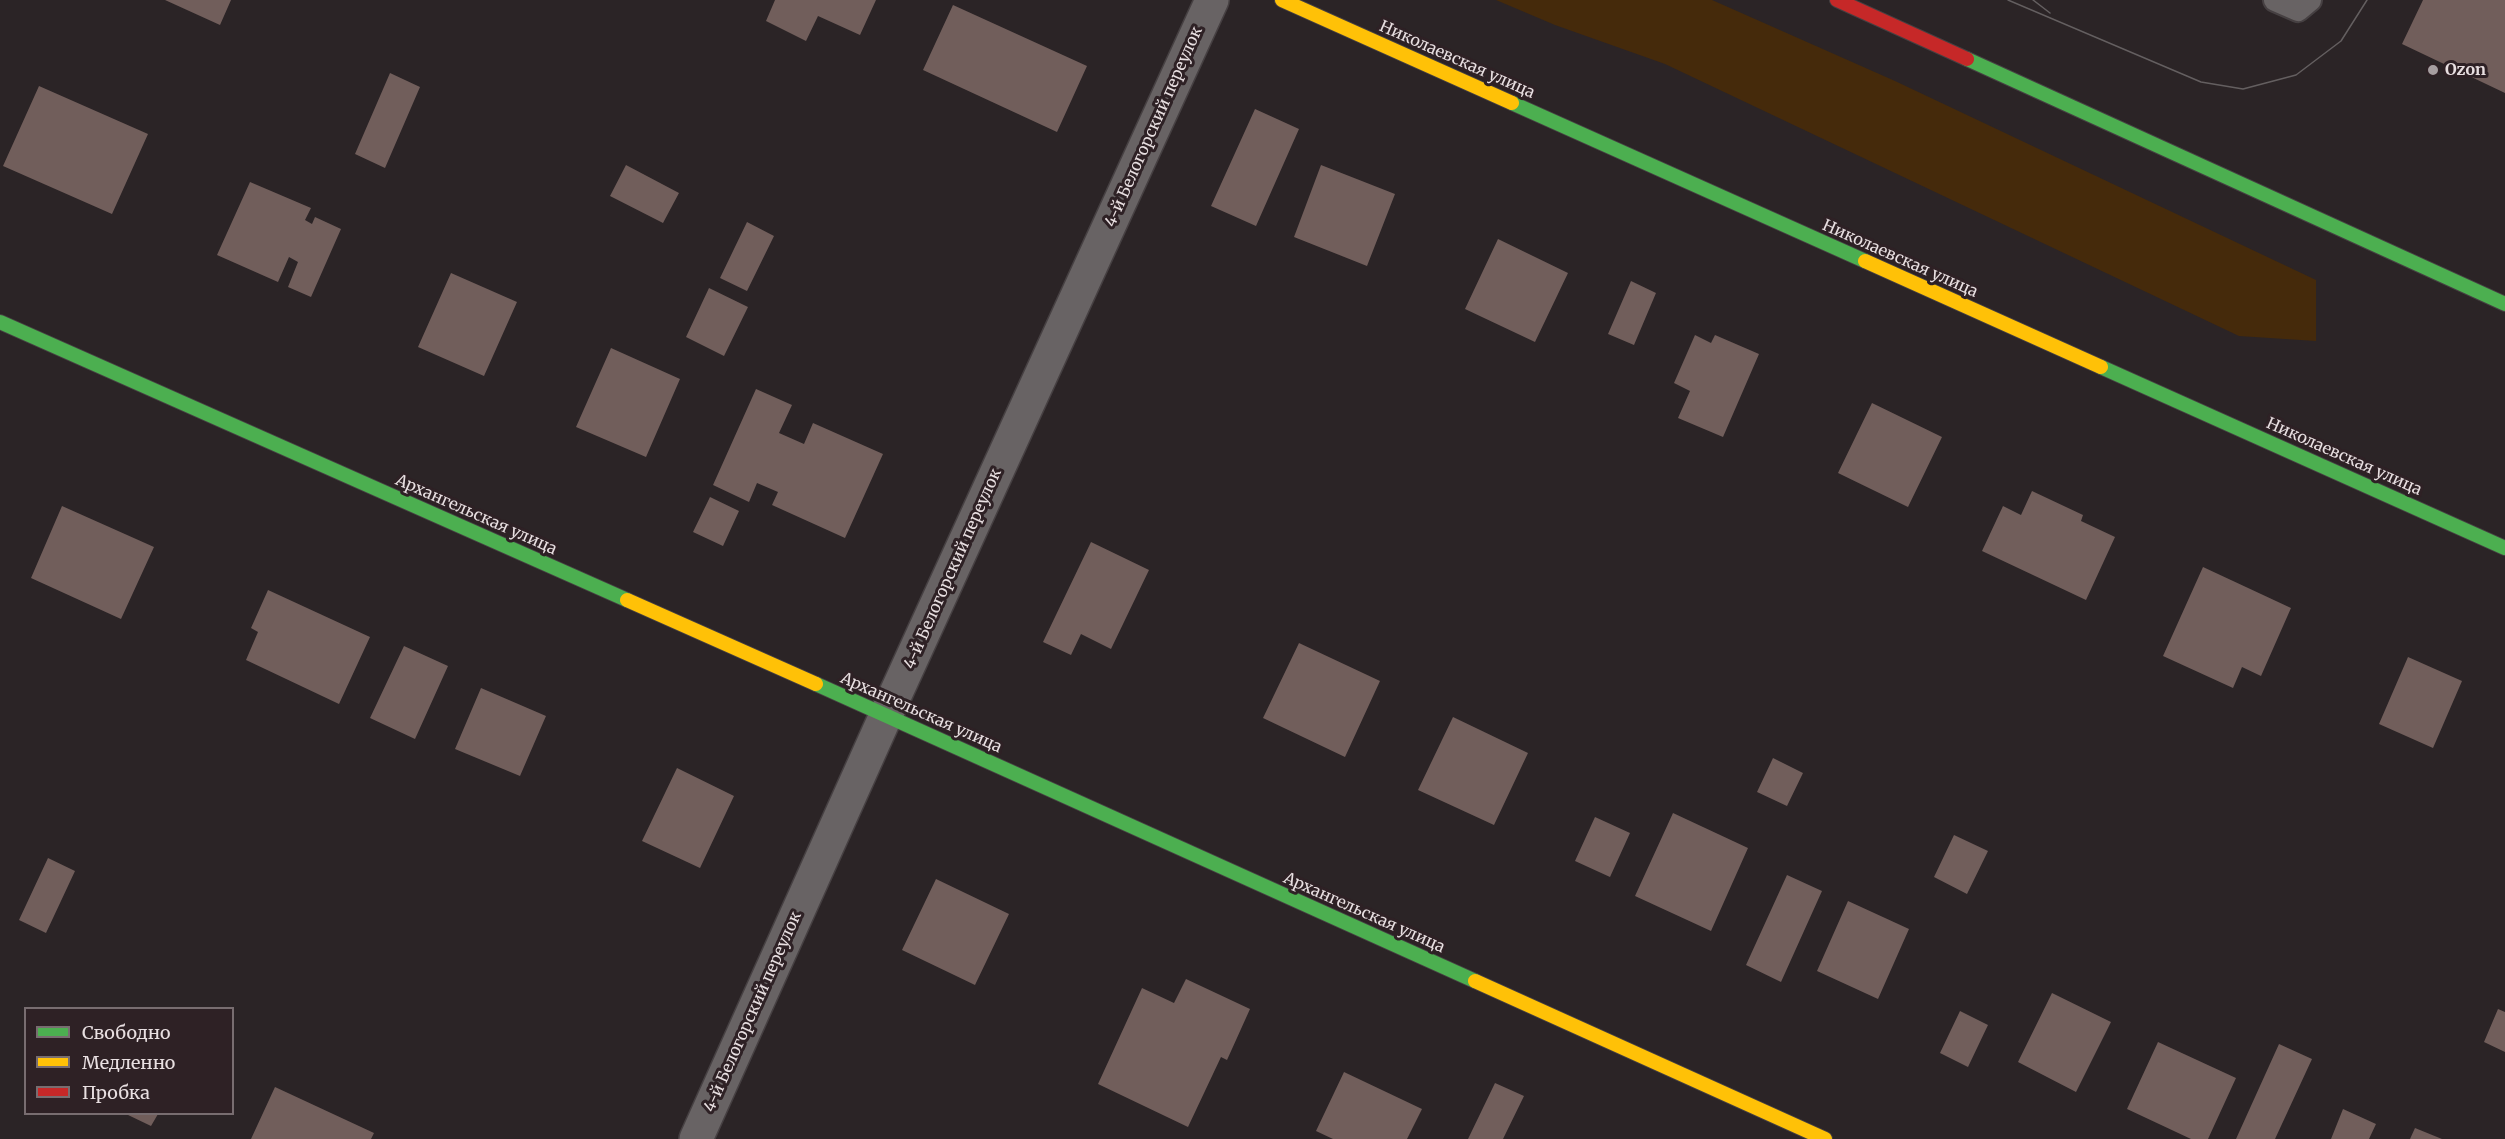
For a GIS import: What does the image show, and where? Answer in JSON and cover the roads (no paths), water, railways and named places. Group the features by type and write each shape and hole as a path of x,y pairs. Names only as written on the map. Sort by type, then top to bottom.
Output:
{"street":[{"name":"4-й Белогорский переулок","path":"696,1139 886,715 1212,0"},
{"name":"Николаевская улица","path":"1282,0 2505,548"},
{"path":"1837,0 2505,303"},
{"name":"Архангельская улица","path":"0,322 886,715 1825,1139"}],"lane":[{"path":"2275,0 2298,10 2310,0"}],"tram line":[{"path":"2008,0 2201,82 2243,89 2296,75 2341,41 2367,0"},
{"path":"2033,0 2050,13"}],"place":[{"name":"Ozon","path":"2433,70"}]}
